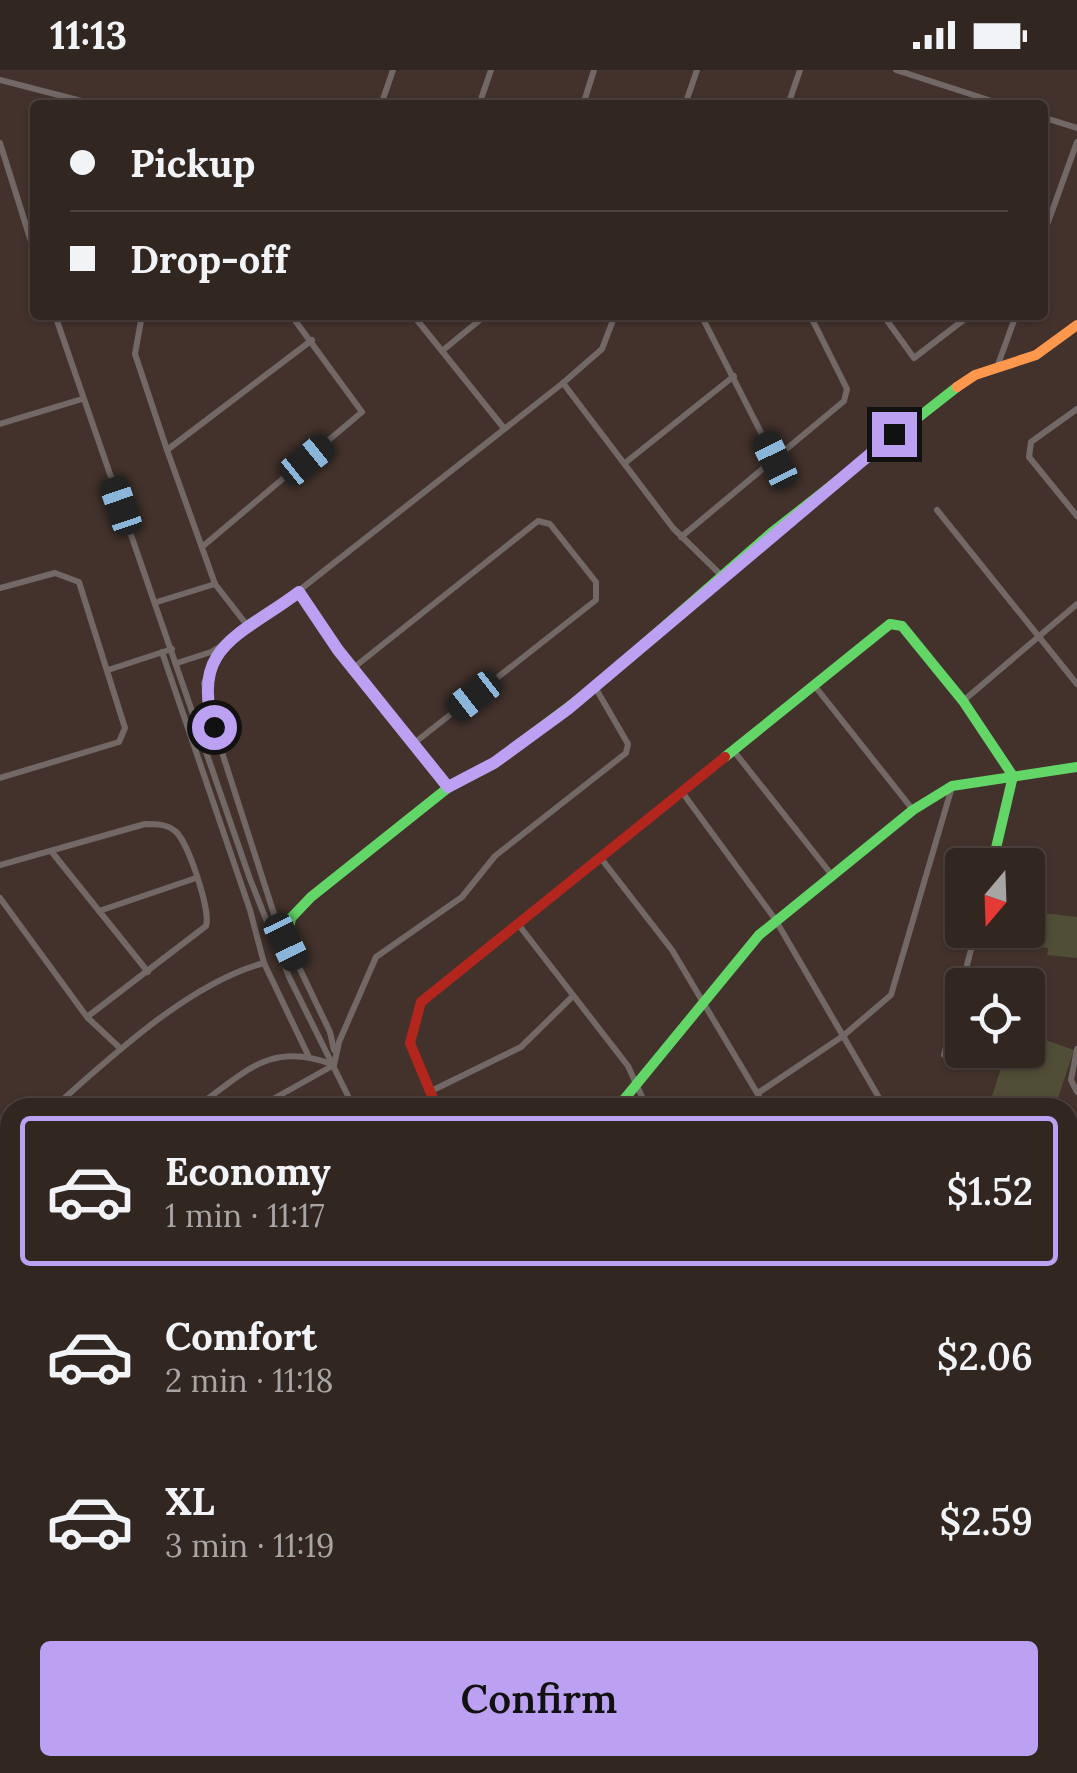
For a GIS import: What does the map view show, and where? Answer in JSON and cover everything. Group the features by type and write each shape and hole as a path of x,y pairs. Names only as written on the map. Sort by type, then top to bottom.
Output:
{"street":[{"path":"383,100 394,70"},
{"path":"481,100 491,70"},
{"path":"585,100 594,70"},
{"path":"688,100 697,70"},
{"path":"791,100 800,70"},
{"path":"896,70 989,100"},
{"path":"0,80 78,100"},
{"path":"1048,119 1077,128"},
{"path":"1048,222 1077,142"},
{"path":"0,143 30,238"},
{"path":"57,320 266,920 349,1098"},
{"path":"141,320 136,354 167,450 215,584 250,630"},
{"path":"202,546 362,414 362,407 295,320"},
{"path":"417,320 503,427"},
{"path":"442,352 480,320"},
{"path":"177,663 250,630 299,592 563,383 602,349 613,320"},
{"path":"704,320 775,460"},
{"path":"681,537 775,460 847,394 812,320"},
{"path":"887,320 914,358 963,320"},
{"path":"996,371 1014,320"},
{"path":"286,942 291,918 311,896 448,787 494,763 595,687 722,576 938,400 975,375 1036,355 1077,324"},
{"path":"167,450 312,340"},
{"path":"625,463 734,376"},
{"path":"563,383 681,537 722,576"},
{"path":"0,424 82,399"},
{"path":"1077,408 1031,442 1028,453 1077,516"},
{"path":"936,510 1077,684"},
{"path":"352,669 538,522 548,522 562,538 596,582 596,600 413,744"},
{"path":"0,588 55,573 73,577 84,593 125,728 122,739 0,778"},
{"path":"157,602 215,584"},
{"path":"299,592 352,669 448,787"},
{"path":"962,702 1077,604"},
{"path":"432,1098 409,1050 408,1028 421,1002 894,623 902,626 962,702 1013,776 996,848"},
{"path":"224,645 206,674 204,690 286,942 330,1032 333,1063"},
{"path":"108,670 172,649"},
{"path":"162,652 250,910 264,963 308,1055"},
{"path":"814,684 914,810"},
{"path":"275,1098 333,1063 376,958 462,897 494,856 626,753 628,744 595,687"},
{"path":"734,750 831,874"},
{"path":"626,1098 774,919 914,810 952,786 1077,768"},
{"path":"758,1093 843,1036 894,989 952,786"},
{"path":"682,792 774,919 879,1098"},
{"path":"0,866 155,824 176,831 182,839 208,912 206,926 87,1017"},
{"path":"51,851 148,972"},
{"path":"600,858 672,950 761,1098"},
{"path":"100,911 196,878"},
{"path":"0,898 87,1017 121,1049"},
{"path":"517,924 574,996 638,1085 643,1098"},
{"path":"944,1055 971,948"},
{"path":"65,1098 121,1049 222,978 264,963"},
{"path":"429,1092 521,1047 574,996"},
{"path":"1077,1050 1071,1080 1077,1092"},
{"path":"209,1098 265,1059 282,1054 308,1055 333,1063"}],"shaded area":[{"path":"1045,913 1077,917 1077,958 1047,955"},
{"path":"1045,1040 1074,1050 1058,1098 991,1098 1001,1068 1045,1068"}],"traffic: fast":[{"path":"287,942 291,918 311,897 449,787 494,763 595,687 771,533 957,387"},
{"path":"725,757 890,624 902,626 963,701 1013,776 996,848"},
{"path":"625,1098 759,935 913,810 952,786 1077,767"}],"traffic: slow":[{"path":"957,387 975,375 1036,355 1077,325"}],"traffic: jam":[{"path":"433,1098 410,1043 421,1002 725,757"}],"route":[{"path":"214,727 204,683 224,645 299,592 338,650 448,787 494,763 568,709 894,434"}]}
